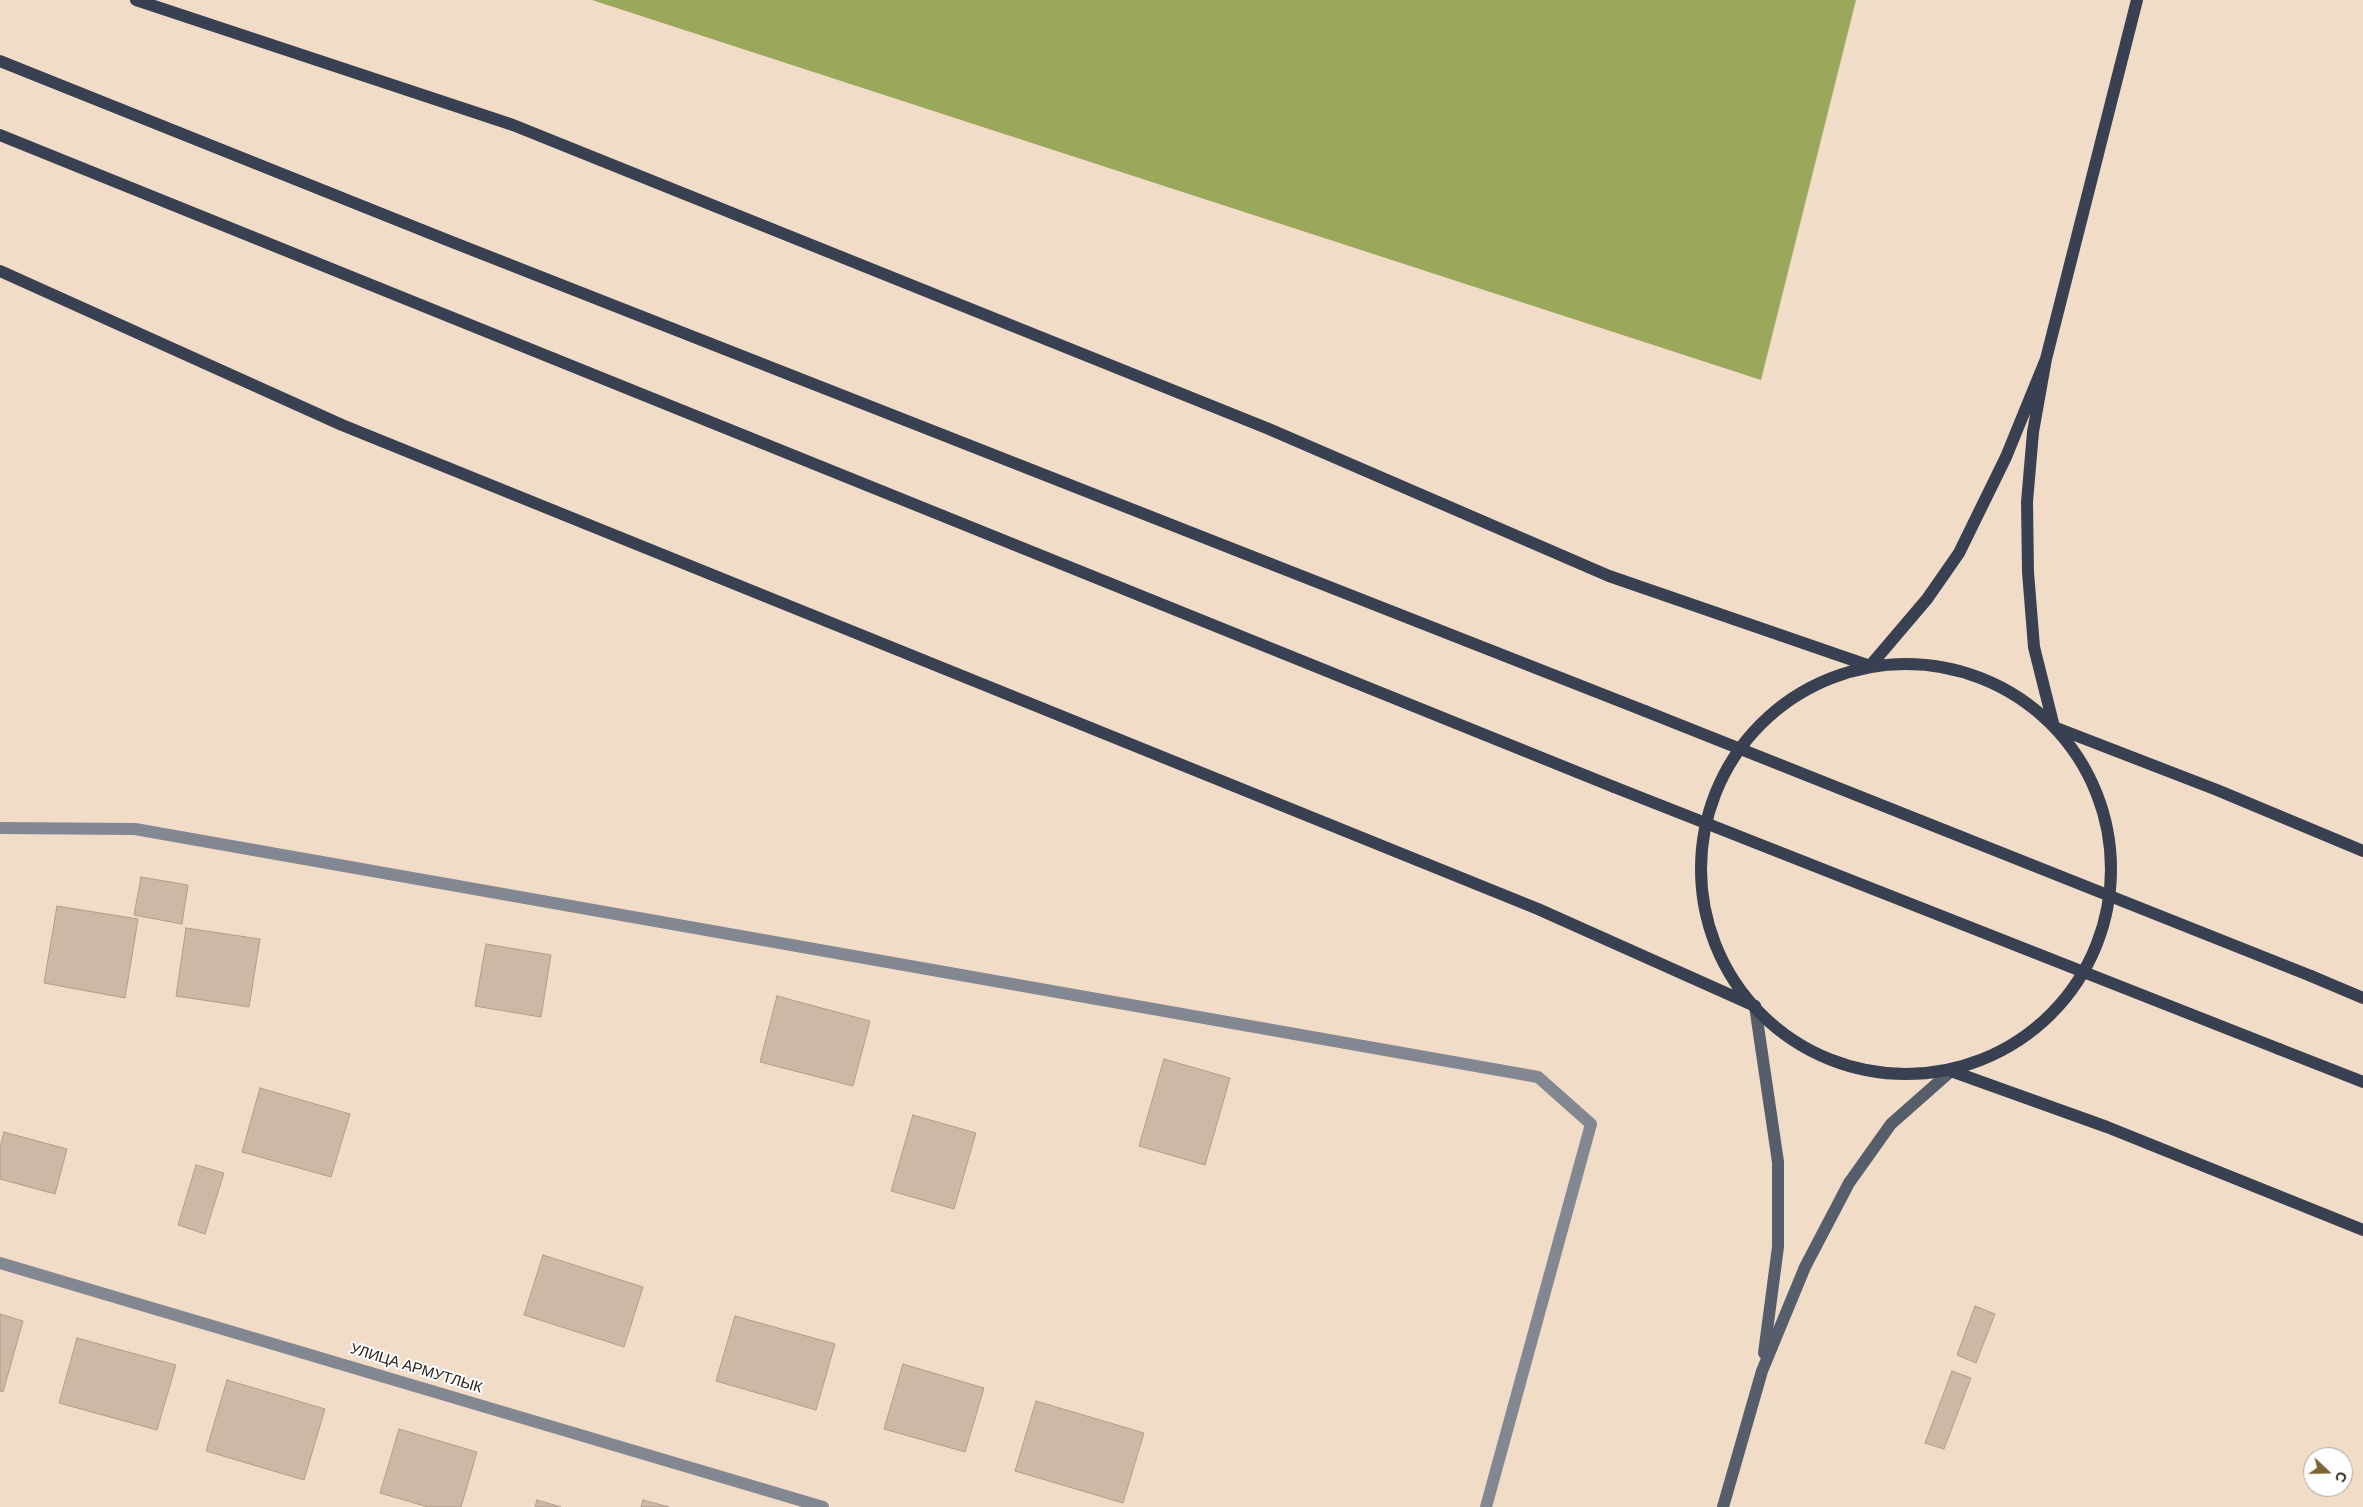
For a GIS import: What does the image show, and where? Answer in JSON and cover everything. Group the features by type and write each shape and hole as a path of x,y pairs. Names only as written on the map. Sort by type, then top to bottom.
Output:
{"main road":[{"path":"136,0 513,124 1269,429 1609,576 1870,666"},
{"path":"2054,727 2034,647 2028,572 2029,485 2033,432 2046,359 2137,0"},
{"path":"0,61 447,240 1644,711 2363,998"},
{"path":"0,135 1614,787 2363,1082"},
{"path":"0,271 342,425 1538,909 1755,1006"},
{"path":"1870,666 1928,600 1959,553 2006,457 2046,359"},
{"path":"1930,664 1989,680 2040,713 2054,727 2071,746 2097,792 2110,844 2110,897 2096,948 2069,994 2032,1032 1986,1059 1950,1071 1890,1076 1830,1062 1778,1032 1732,982 1705,917 1701,847 1720,780 1760,722 1818,682 1870,666 1930,664"},
{"path":"2054,727 2217,790 2363,851"},
{"path":"1755,1006 1778,1162 1778,1247 1762,1371"},
{"path":"1950,1071 2107,1127 2363,1230"},
{"path":"1723,1507 1762,1371 1805,1267 1849,1183 1891,1124 1950,1071"}],"street":[{"path":"0,828 135,829 1538,1077 1591,1124 1486,1507"},
{"name":"УЛИЦА АРМУТЛЫК","path":"0,1263 823,1507"}],"green space":[{"path":"592,0 1856,0 1761,380"}],"building":[{"path":"141,877 188,885 182,924 134,915"},
{"path":"57,906 138,919 125,998 44,983"},
{"path":"186,928 260,939 249,1007 176,996"},
{"path":"486,944 551,955 541,1017 475,1006"},
{"path":"777,996 870,1021 853,1086 760,1062"},
{"path":"1164,1059 1230,1078 1205,1165 1139,1146"},
{"path":"260,1088 350,1114 331,1177 242,1152"},
{"path":"913,1115 976,1133 954,1209 891,1191"},
{"path":"4,1132 67,1149 55,1194 0,1179 0,1147"},
{"path":"196,1165 224,1173 205,1234 178,1225"},
{"path":"543,1255 643,1287 624,1347 524,1315"},
{"path":"1975,1306 1995,1314 1976,1363 1957,1355"},
{"path":"0,1314 23,1321 3,1392 0,1391"},
{"path":"735,1316 835,1344 816,1410 716,1381"},
{"path":"77,1338 176,1365 157,1430 59,1403"},
{"path":"903,1364 984,1388 965,1452 884,1429"},
{"path":"1952,1371 1971,1378 1944,1449 1925,1443"},
{"path":"227,1380 325,1409 304,1480 206,1451"},
{"path":"1036,1401 1144,1433 1123,1503 1015,1471"},
{"path":"399,1429 477,1452 461,1507 428,1507 380,1493"},
{"path":"537,1500 561,1507 535,1507"},
{"path":"643,1500 669,1507 641,1507"}]}
